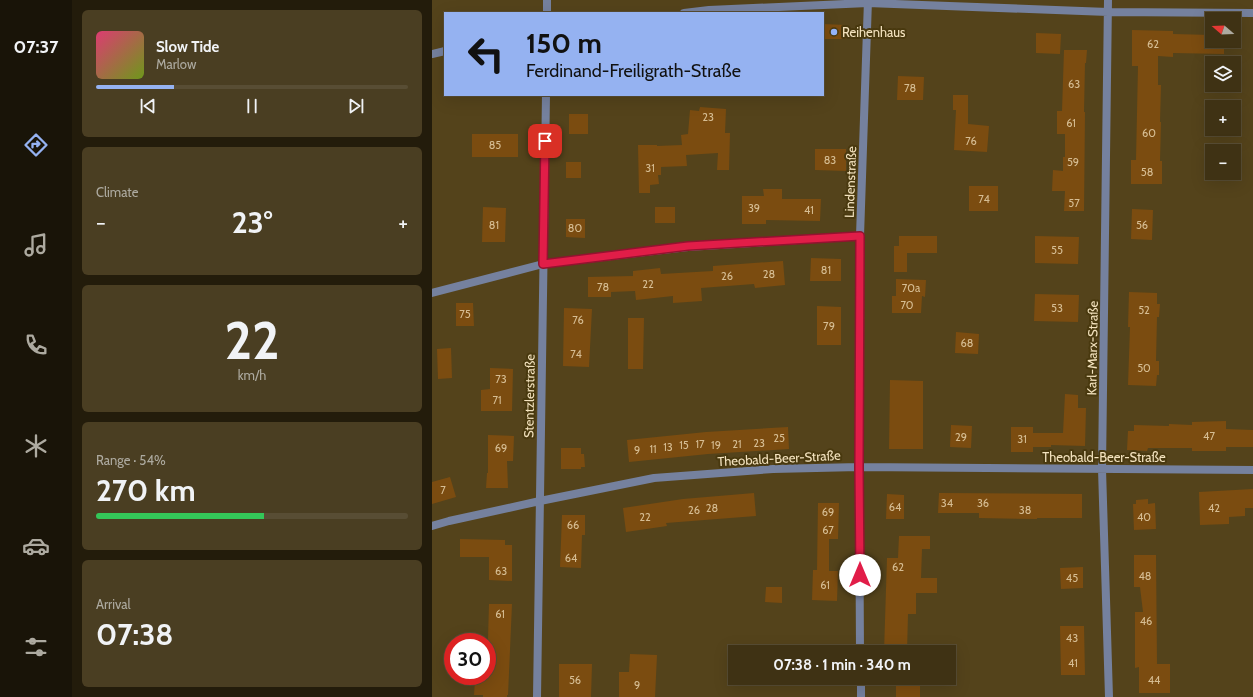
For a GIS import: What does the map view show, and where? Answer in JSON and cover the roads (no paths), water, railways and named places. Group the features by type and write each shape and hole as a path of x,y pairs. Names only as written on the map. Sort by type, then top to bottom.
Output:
{"street":[{"path":"547,0 547,12"},
{"name":"Karl-Marx-Straße","path":"1108,0 1102,469 1109,697"},
{"path":"692,12 868,2 1108,12 1253,13"},
{"name":"Lindenstraße","path":"860,645 860,236 868,2"},
{"path":"432,54 444,51"},
{"name":"Stentzlerstraße","path":"537,697 546,96"},
{"path":"432,293 543,264 688,246 860,236"},
{"name":"Theobald-Beer-Straße","path":"432,526 540,500 654,478 773,469 859,467 1253,470"},
{"path":"861,685 861,697"}],"place":[{"name":"Reihenhaus","path":"834,32"}]}
